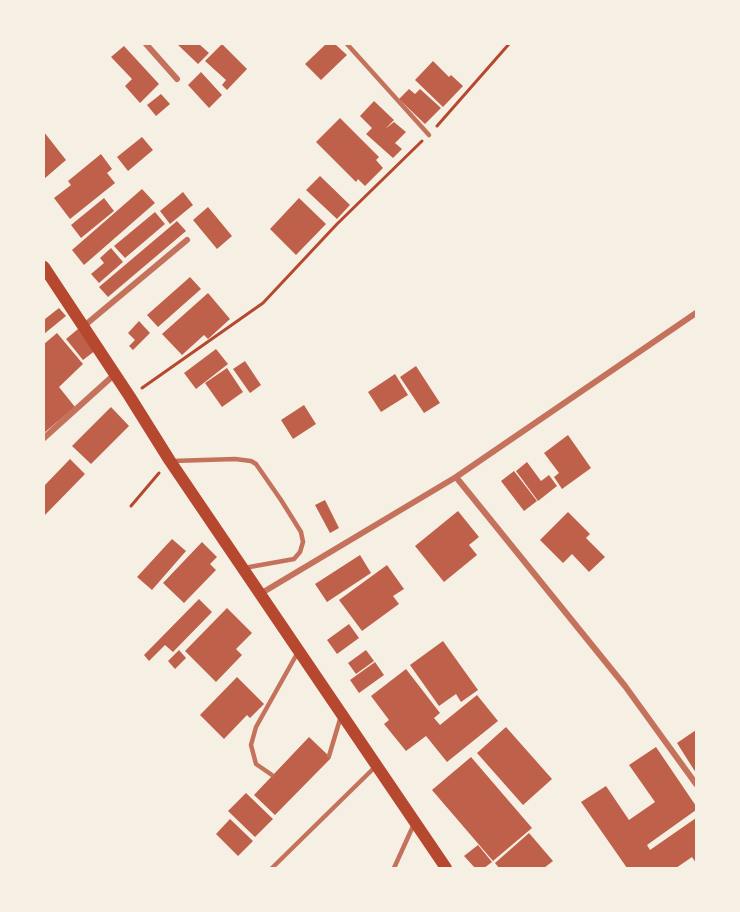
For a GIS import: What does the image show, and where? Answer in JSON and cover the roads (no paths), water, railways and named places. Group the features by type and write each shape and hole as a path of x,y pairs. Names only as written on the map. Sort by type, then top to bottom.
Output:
{"main road":[{"path":"44,267 170,461 447,868"}],"street":[{"path":"146,44 177,79"},
{"path":"84,326 187,240"},
{"path":"260,594 456,477 696,313"},
{"path":"44,438 115,374"},
{"path":"456,477 625,686 696,784"}],"lane":[{"path":"347,44 429,135"},
{"path":"170,461 235,459 251,461 256,464 281,500 301,532 303,542 300,552 294,559 243,568"},
{"path":"272,775 256,764 251,746 256,727 299,650"},
{"path":"329,756 342,713"},
{"path":"272,868 376,765"},
{"path":"394,868 415,822"}]}
